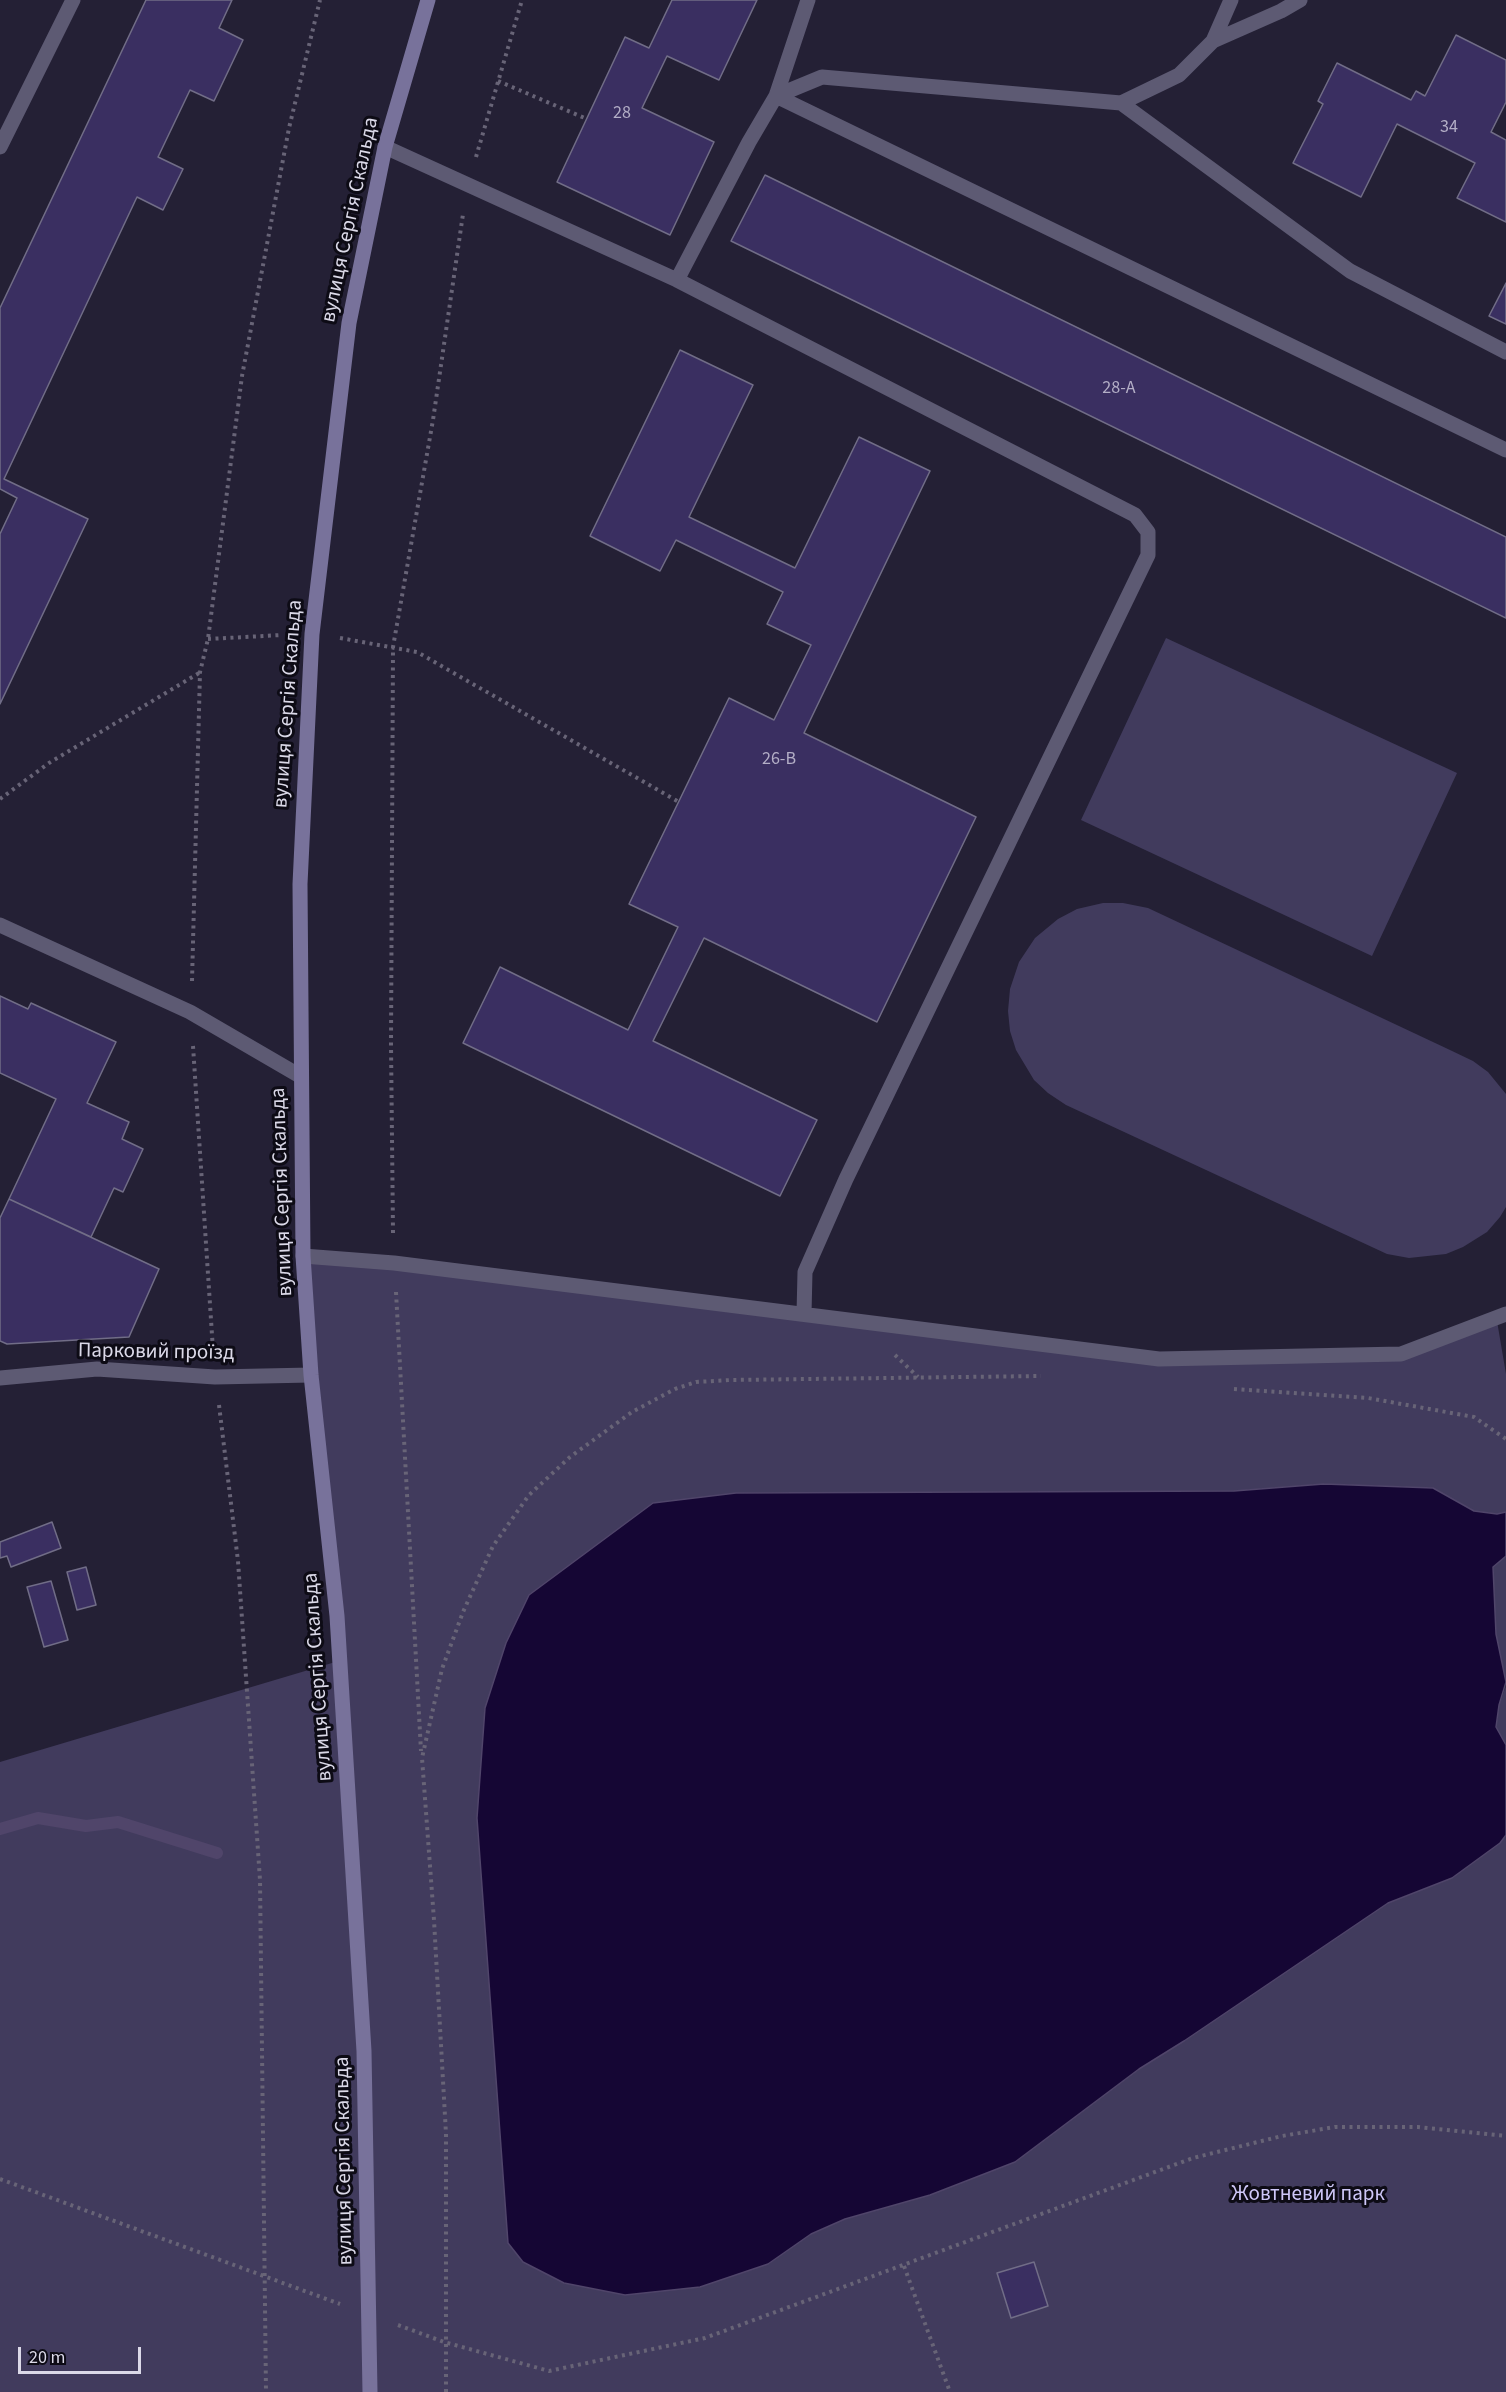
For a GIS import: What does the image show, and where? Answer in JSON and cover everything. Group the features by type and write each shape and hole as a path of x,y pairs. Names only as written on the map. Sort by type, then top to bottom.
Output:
{"main road":[{"name":"вулиця Сергія Скальда","path":"370,2392 363,2039 338,1616 311,1375 303,1256 300,884 312,634 350,323 385,147 428,0"}],"street":[{"path":"0,147 73,0"},
{"path":"677,280 749,142 776,96 808,0"},
{"path":"1213,41 1231,0"},
{"path":"776,96 822,77 1121,103 1179,75 1213,41 1281,11 1300,0"},
{"path":"776,96 1506,450"},
{"path":"1121,103 1350,271 1506,352"},
{"path":"385,147 677,280 1136,515 1148,532 1148,555 846,1179 805,1272 804,1314"},
{"path":"0,925 190,1012 300,1076"},
{"path":"303,1256 394,1263 1159,1359 1401,1354 1506,1314"},
{"name":"Парковий проїзд","path":"0,1378 97,1370 215,1377 311,1375"}],"path":[{"path":"266,2392 260,1880 238,1560 215,1377 190,1012 200,672 208,639 242,376 289,128 320,0"},
{"path":"446,2392 444,2342 446,2134 394,1263 391,1044 393,647 433,420 468,184 522,0"},
{"path":"498,81 587,119"},
{"path":"208,639 312,634 417,652 679,802"},
{"path":"0,800 49,763 200,672"},
{"path":"422,1758 442,1669 463,1612 493,1546 529,1495 570,1457 632,1412 675,1389 696,1382 713,1380 1048,1377"},
{"path":"1226,1389 1368,1398 1464,1415 1474,1417 1506,1439"},
{"path":"444,2342 549,2371 705,2338 1193,2158 1282,2136 1335,2127 1418,2127 1506,2136"},
{"path":"0,2179 266,2276"},
{"path":"904,2266 950,2392"}],"green space":[{"path":"1166,638 1457,773 1372,956 1081,820"},
{"path":"1103,903 1123,903 1148,908 1473,1061 1488,1072 1506,1094 1506,1207 1500,1217 1487,1232 1463,1247 1446,1254 1409,1258 1387,1254 1066,1105 1048,1093 1034,1080 1016,1050 1010,1031 1008,1011 1010,989 1019,962 1035,938 1058,919 1077,909"},
{"name":"Жовтневий парк","path":"308,1257 1158,1362 1402,1358 1497,1321 1506,1374 1506,1512 1497,1514 1474,1511 1433,1488 1324,1484 1234,1491 736,1493 768,2264 811,2234 845,2219 930,2195 1015,2162 1139,2069 1388,1903 1452,1878 1500,1843 1506,1835 1506,2392 0,2392 0,1762 342,1660"},
{"path":"1506,1556 1506,1682 1495,1634 1493,1567"},
{"path":"1506,1686 1506,1745 1496,1728 1499,1705"}],"shaded area":[{"path":"1324,1484 1433,1488 1474,1511 1497,1514 1506,1512 1506,1556 1493,1567 1496,1634 1506,1682 1499,1705 1496,1727 1506,1745 1506,1835 1500,1843 1452,1878 1388,1903 1139,2069 1015,2162 930,2195 845,2219 811,2234 768,2264 700,2287 625,2295 564,2283 523,2262 508,2243 477,1818 485,1708 506,1643 529,1595 653,1503 736,1493 1234,1491"}],"building":[{"path":"146,0 232,0 219,28 243,40 214,101 190,90 158,157 183,169 163,210 137,197 4,479 88,519 0,704 0,534 17,498 0,489 0,308"},
{"path":"672,0 757,0 719,80 667,56 642,108 714,142 670,235 557,182 625,37 649,48"},
{"path":"1456,35 1506,60 1506,102 1491,132 1506,140 1506,222 1457,198 1475,163 1397,124 1361,197 1293,163 1323,104 1318,101 1337,63 1411,100 1416,91 1425,96"},
{"path":"765,175 1506,537 1506,618 731,241"},
{"path":"1506,283 1506,324 1489,316"},
{"path":"680,350 753,385 689,517 795,568 859,437 930,471 804,733 976,817 877,1022 704,938 653,1041 817,1120 780,1196 463,1043 500,967 628,1030 678,927 629,904 729,698 774,720 811,645 767,624 783,592 676,540 660,571 590,536"},
{"path":"0,996 28,1009 31,1003 116,1042 87,1103 129,1122 122,1139 143,1149 123,1192 114,1188 91,1237 9,1199 56,1099 0,1073"},
{"path":"9,1199 159,1269 129,1337 7,1344 0,1341 0,1218"},
{"path":"52,1522 61,1548 11,1567 7,1556 0,1558 0,1542"},
{"path":"86,1567 96,1605 77,1610 67,1572"},
{"path":"51,1581 68,1640 44,1647 27,1587"},
{"path":"1034,2262 1048,2306 1011,2318 997,2273"}],"waterway":[{"path":"0,1829 38,1818 86,1826 118,1822 217,1853"}]}
